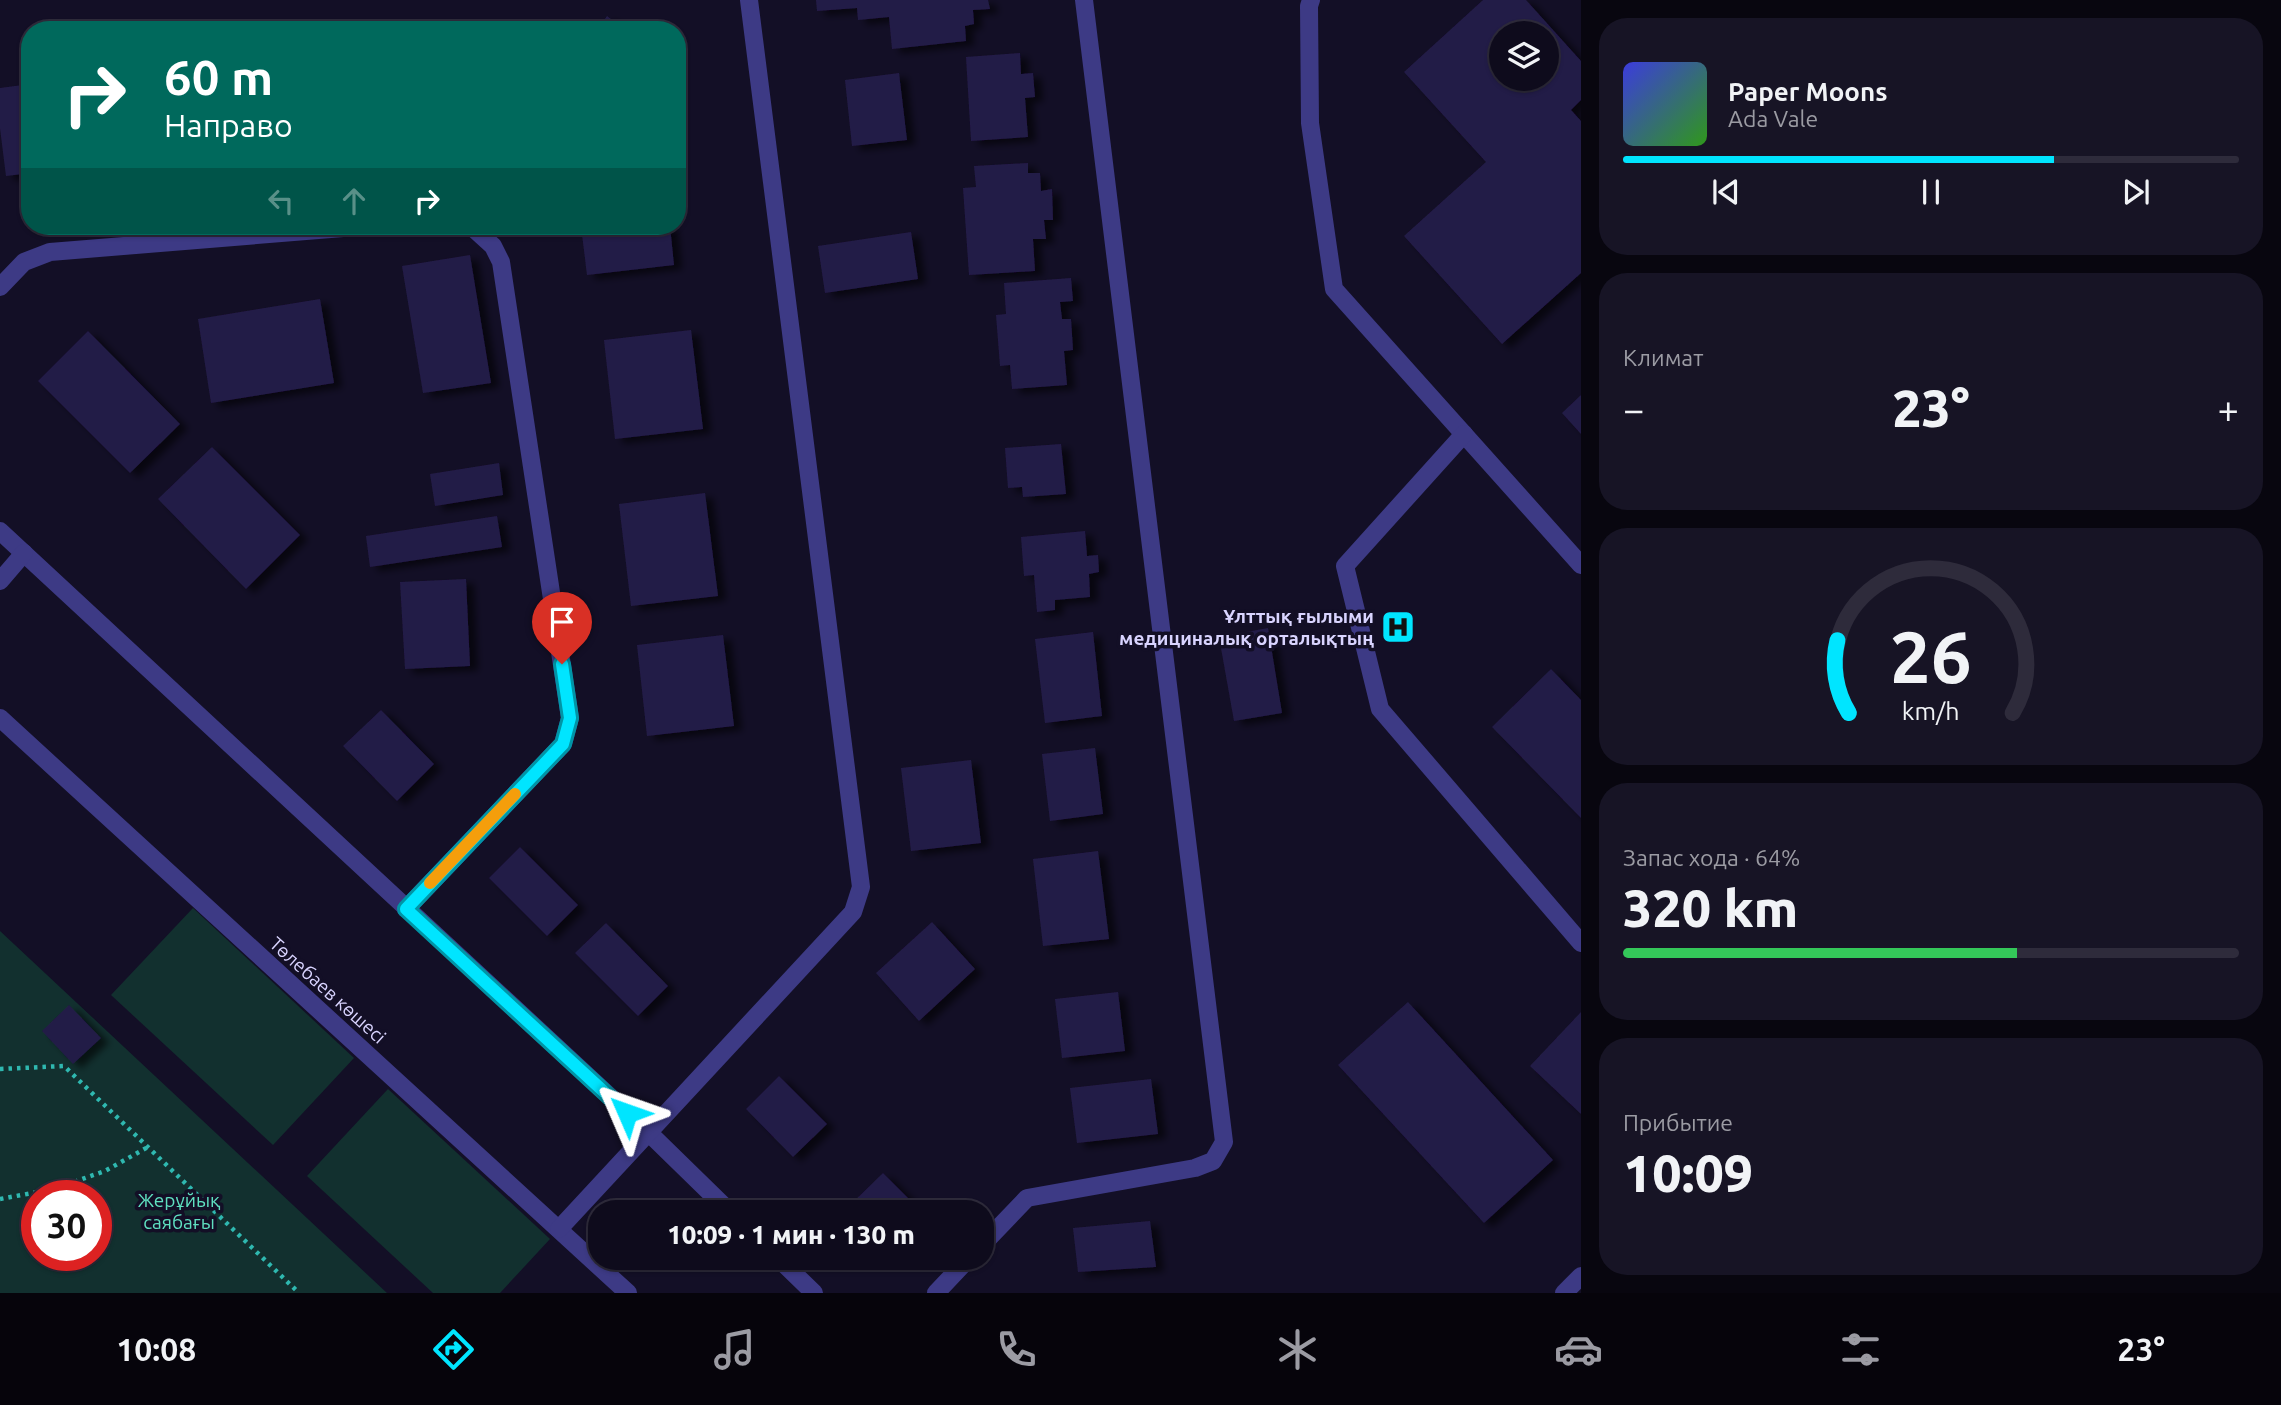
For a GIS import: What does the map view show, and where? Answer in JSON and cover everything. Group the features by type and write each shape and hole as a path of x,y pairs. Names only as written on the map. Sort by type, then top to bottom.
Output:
{"street":[{"path":"559,1229 647,1131 853,912 861,887 750,0"},
{"path":"994,1232 1027,1198 1195,1168 1213,1161 1224,1142 1084,0"},
{"path":"1311,0 1310,123 1334,289 1581,565"},
{"path":"0,287 24,262 50,252 258,235"},
{"path":"406,909 563,744 570,718 501,262 493,246 481,235"},
{"path":"1464,434 1346,566 1380,709 1581,943"},
{"path":"0,531 647,1131 718,1200"},
{"path":"0,580 24,553"},
{"name":"Төлебаев көшесі","path":"0,718 628,1293"},
{"path":"790,1270 814,1293"},
{"path":"936,1293 958,1270"}],"path":[{"path":"0,1069 64,1066 299,1293"},
{"path":"0,1199 54,1189 105,1171 148,1147"}],"green space":[{"path":"193,908 354,1058 273,1145 111,995"},
{"name":"Жерұйық саябағы","path":"0,931 387,1293 0,1293"},
{"path":"388,1089 550,1239 500,1293 433,1293 307,1176"}],"building":[{"path":"816,0 988,0 990,9 973,10 974,24 965,26 966,41 892,49 889,17 858,20 857,8 817,11"},
{"path":"1483,0 1526,0 1545,21 1489,21 1489,91 1559,91 1559,37 1581,61 1581,100 1571,110 1581,121 1581,273 1502,344 1404,236 1486,162 1404,72"},
{"path":"1020,53 1021,74 1033,73 1035,97 1025,98 1028,137 971,141 966,57"},
{"path":"899,73 907,140 852,146 845,80"},
{"path":"21,85 21,174 6,176 0,128 0,88"},
{"path":"1028,163 1028,173 1040,173 1041,191 1052,189 1053,220 1044,220 1046,239 1033,239 1035,271 969,275 963,188 976,187 974,166"},
{"path":"911,232 918,279 825,293 818,246"},
{"path":"582,235 671,235 674,265 587,275"},
{"path":"470,255 491,383 423,393 402,266"},
{"path":"1071,278 1073,301 1060,302 1062,319 1071,319 1073,350 1064,351 1067,385 1012,389 1010,365 1000,366 996,315 1006,314 1004,283"},
{"path":"320,299 334,383 211,403 198,319"},
{"path":"691,330 703,429 615,439 604,340"},
{"path":"88,331 180,424 130,473 38,381"},
{"path":"1581,395 1581,434 1562,413"},
{"path":"1061,444 1066,494 1023,497 1022,487 1008,488 1005,448"},
{"path":"212,447 300,535 246,589 158,499"},
{"path":"499,463 503,495 435,506 430,474"},
{"path":"705,493 718,596 631,606 619,504"},
{"path":"497,516 502,547 370,567 366,536"},
{"path":"1085,531 1087,556 1098,555 1099,572 1089,574 1090,597 1055,600 1055,610 1037,612 1034,575 1024,576 1021,537"},
{"path":"466,579 470,666 405,669 400,582"},
{"path":"1268,628 1282,713 1234,721 1219,637"},
{"path":"1093,632 1102,716 1045,723 1035,639"},
{"path":"723,635 734,726 647,736 637,645"},
{"path":"1551,669 1581,700 1581,818 1492,727"},
{"path":"381,710 434,764 397,801 343,746"},
{"path":"1095,748 1103,814 1050,821 1042,754"},
{"path":"971,760 981,843 911,851 901,768"},
{"path":"520,847 578,905 547,936 489,878"},
{"path":"1098,851 1109,939 1043,946 1033,859"},
{"path":"932,922 975,969 919,1021 876,973"},
{"path":"606,923 668,986 638,1016 575,953"},
{"path":"1118,992 1125,1051 1062,1058 1055,999"},
{"path":"1408,1002 1553,1160 1484,1223 1338,1065"},
{"path":"69,1005 101,1038 73,1064 42,1031"},
{"path":"1581,1012 1581,1114 1530,1066"},
{"path":"779,1076 827,1124 793,1157 746,1109"},
{"path":"1151,1079 1158,1134 1077,1143 1070,1088"},
{"path":"883,1173 910,1200 855,1200"},
{"path":"1150,1221 1156,1267 1078,1272 1073,1228"}],"slow traffic":[{"path":"430,883 515,794"}],"place":[{"name":"Ұлттық ғылыми медициналық орталықтың","path":"1398,627"}],"route":[{"path":"562,664 570,718 563,744 406,909 627,1113"}]}
